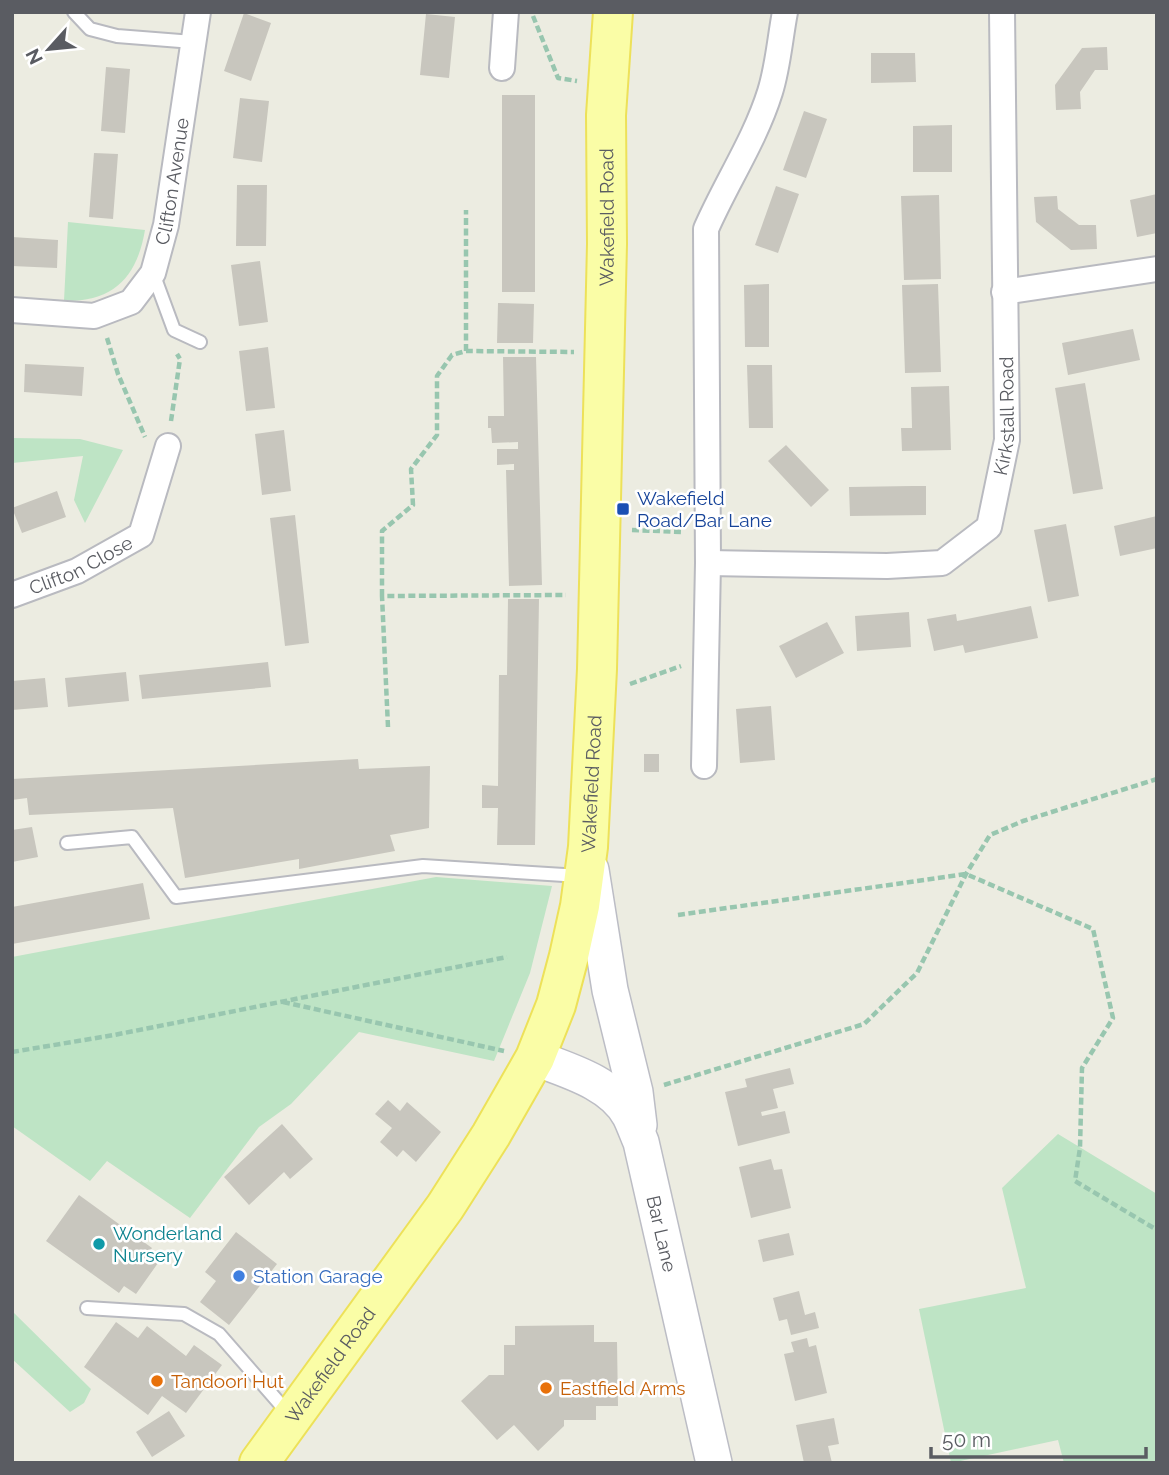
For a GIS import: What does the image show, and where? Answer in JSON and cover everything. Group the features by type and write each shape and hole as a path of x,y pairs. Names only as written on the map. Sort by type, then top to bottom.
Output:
{"main road":[{"name":"Wakefield Road","path":"259,1463 445,1207 491,1135 535,1058 566,968 580,906 586,862 596,696 608,85 612,12"},
{"path":"586,862 610,990 635,1092 641,1142"},
{"name":"Bar Lane","path":"535,1058 573,1072 615,1097 629,1114 641,1142 714,1463"}],"street":[{"name":"Clifton Avenue","path":"94,316 131,302 153,273 166,225 198,12"},
{"path":"502,68 506,12"},
{"path":"704,766 708,563 706,229 749,142 770,92 785,12"},
{"name":"Kirkstall Road","path":"708,563 887,566 942,563 989,527 1007,440 1002,12"},
{"path":"1004,292 1157,269"},
{"path":"12,310 94,316"},
{"name":"Clifton Close","path":"12,595 77,571 141,535 168,446"}],"lane":[{"path":"74,12 90,29 117,36 193,42"},
{"path":"153,273 174,330 200,342"},
{"path":"68,843 132,837 176,897 423,866 586,862"},
{"path":"87,1308 184,1314 219,1334 293,1418"}],"path":[{"path":"532,12 558,78 608,85"},
{"path":"466,210 466,351"},
{"path":"94,316 106,335 118,374 146,441 168,446 180,359 174,350"},
{"path":"388,727 382,531 413,505 411,469 437,435 437,376 452,355 466,351 604,352"},
{"path":"600,529 708,533"},
{"path":"382,596 599,595"},
{"path":"596,696 705,658"},
{"path":"635,1092 690,1079 864,1024 917,974 966,874 990,835 1023,821 1157,779"},
{"path":"678,915 966,874 1093,929 1114,1018 1082,1068 1080,1148 1075,1181 1157,1230"},
{"path":"12,1052 114,1035 507,957"},
{"path":"280,1002 535,1058"}],"green space":[{"path":"68,222 145,230 136,261 120,284 97,297 64,301"},
{"path":"12,438 80,439 123,450 85,523 74,500 83,456 12,463"},
{"path":"436,877 552,886 530,973 494,1061 359,1032 291,1104 259,1127 190,1218 107,1161 90,1181 12,1126 12,957"},
{"path":"1058,1134 1157,1194 1157,1463 1064,1463 1058,1440 951,1463 919,1309 1026,1288 1002,1188"},
{"path":"12,1311 91,1389 84,1403 70,1412 12,1359"}],"building":[{"path":"244,13 271,23 251,81 224,71"},
{"path":"426,14 455,17 449,78 420,75"},
{"path":"1107,47 1108,70 1095,70 1080,92 1081,109 1056,110 1055,85 1082,48"},
{"path":"871,53 915,53 916,82 871,83"},
{"path":"106,67 130,69 125,133 101,131"},
{"path":"502,95 535,95 535,292 502,292"},
{"path":"240,98 269,101 262,162 233,158"},
{"path":"804,111 827,119 806,178 783,170"},
{"path":"952,125 952,172 913,172 913,126"},
{"path":"94,153 118,154 113,219 89,217"},
{"path":"237,185 267,185 266,246 236,246"},
{"path":"776,186 799,194 778,253 755,245"},
{"path":"1157,194 1157,233 1137,237 1130,200"},
{"path":"939,195 941,279 904,280 901,196"},
{"path":"1057,196 1058,209 1079,225 1096,225 1097,249 1071,250 1036,222 1034,197"},
{"path":"12,237 58,240 57,268 12,266"},
{"path":"260,261 268,322 239,326 231,265"},
{"path":"769,284 769,347 745,347 744,285"},
{"path":"938,284 941,372 905,373 902,285"},
{"path":"498,303 534,304 533,343 497,343"},
{"path":"1133,329 1140,360 1068,375 1062,343"},
{"path":"268,347 275,408 246,411 239,351"},
{"path":"503,357 536,357 542,585 509,586 506,470 514,470 514,464 497,465 497,449 518,449 518,442 492,443 491,428 488,428 488,416 504,416"},
{"path":"25,364 84,367 82,396 24,392"},
{"path":"747,365 772,365 773,428 749,428"},
{"path":"1085,383 1103,489 1073,494 1055,388"},
{"path":"949,386 951,450 902,451 901,428 912,428 911,387"},
{"path":"284,430 291,491 262,495 255,434"},
{"path":"786,445 829,490 811,507 768,461"},
{"path":"926,486 926,515 850,516 849,487"},
{"path":"57,491 66,517 22,533 12,508"},
{"path":"295,515 309,643 285,646 270,518"},
{"path":"1157,516 1157,548 1120,556 1114,526"},
{"path":"1066,524 1079,596 1048,602 1034,530"},
{"path":"508,599 539,599 535,845 497,845 498,808 482,808 482,785 498,786 499,675 507,675"},
{"path":"1031,606 1038,638 965,653 963,645 934,651 927,619 956,614 957,621"},
{"path":"909,612 911,647 857,651 855,616"},
{"path":"827,622 844,653 796,678 779,646"},
{"path":"268,662 271,687 142,699 139,675"},
{"path":"126,672 129,701 68,707 65,678"},
{"path":"45,678 48,707 12,710 12,681"},
{"path":"771,706 775,760 740,763 736,709"},
{"path":"644,754 659,754 659,772 644,772"},
{"path":"358,759 359,769 430,766 429,828 390,835 395,851 299,869 299,859 185,878 173,808 29,815 27,798 12,800 12,779"},
{"path":"32,827 38,857 12,862 12,830"},
{"path":"143,883 150,919 12,944 12,907"},
{"path":"790,1068 794,1084 773,1089 778,1108 761,1112 762,1116 785,1111 790,1133 738,1146 725,1092 747,1087 745,1079"},
{"path":"388,1100 400,1111 407,1102 441,1132 416,1162 403,1150 397,1157 380,1142 392,1128 375,1114"},
{"path":"282,1124 313,1159 290,1179 284,1172 249,1205 224,1177"},
{"path":"771,1159 774,1170 782,1169 791,1208 751,1218 739,1167"},
{"name":"Wonderland Nursery","path":"79,1195 152,1248 147,1255 158,1263 136,1294 124,1286 119,1293 46,1241"},
{"name":"Station Garage","path":"236,1232 277,1264 229,1325 200,1302 216,1281 205,1272"},
{"path":"789,1233 794,1255 763,1262 758,1240"},
{"path":"799,1291 805,1315 815,1312 819,1328 791,1335 787,1319 779,1321 773,1298"},
{"name":"Tandoori Hut","path":"116,1322 138,1338 147,1326 186,1356 194,1345 222,1365 186,1413 162,1396 148,1415 84,1367"},
{"name":"Eastfield Arms","path":"594,1325 594,1342 617,1342 618,1406 596,1406 596,1420 564,1420 564,1426 538,1451 514,1425 497,1440 461,1401 489,1375 504,1375 504,1345 515,1345 515,1326"},
{"path":"807,1338 809,1347 816,1345 827,1393 795,1401 784,1354 794,1352 791,1342"},
{"path":"169,1411 185,1436 152,1457 136,1432"},
{"path":"834,1418 839,1444 828,1446 832,1463 804,1463 796,1425"}],"place":[{"name":"Wakefield Road/Bar Lane","path":"623,509"},
{"name":"Wonderland Nursery","path":"99,1244"},
{"name":"Station Garage","path":"239,1276"},
{"name":"Tandoori Hut","path":"157,1381"},
{"name":"Eastfield Arms","path":"546,1388"}]}
